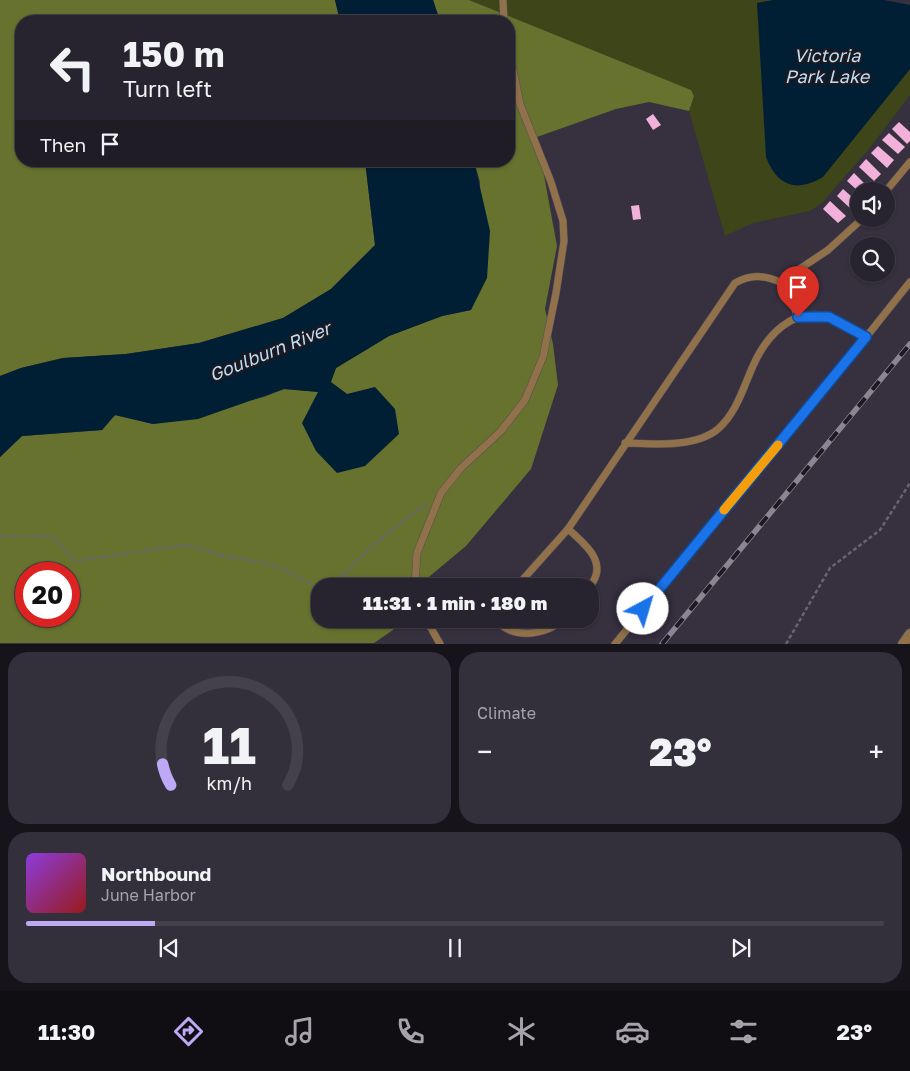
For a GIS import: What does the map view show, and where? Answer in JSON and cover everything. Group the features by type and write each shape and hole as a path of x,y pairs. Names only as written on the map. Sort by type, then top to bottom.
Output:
{"street":[{"path":"902,644 910,634"}],"lane":[{"path":"503,0 504,15"},
{"path":"415,578 417,553 441,493 461,468 501,431 525,400 543,358 561,258 563,221 551,182 520,104 515,79"},
{"path":"893,182 910,162"},
{"path":"780,282 828,250 853,227"},
{"path":"525,578 568,529 735,283 746,276 768,277 780,282 791,300 798,317"},
{"path":"615,644 910,282"},
{"path":"625,443 689,441 704,438 718,429 732,412 740,398 753,366 768,340 786,322 798,317 829,317 866,337"},
{"path":"568,529 593,553 597,563 597,572 594,578"},
{"path":"431,628 440,644"},
{"path":"509,628 524,633 548,628"}],"path":[{"path":"786,644 830,568 880,530 910,483"},
{"path":"340,578 372,545 398,523 441,493"},
{"path":"0,536 52,536 75,561 184,545 228,557 262,562 287,571 311,584"}],"green space":[{"path":"0,0 335,0 339,15 15,15 15,167 366,167 375,245 331,289 283,318 199,343 126,354 63,358 21,368 0,376"},
{"path":"433,0 469,0 506,15 438,15"},
{"path":"469,0 774,0 757,3 891,93 910,69 910,95 868,150 822,203 810,211 753,223 725,236 689,111 694,96 691,90 515,19 515,15 506,15"},
{"path":"515,19 691,90 694,96 689,111 649,102 616,109 537,137 557,246 545,309 553,344 558,385 531,469 466,546 428,578 311,578 311,628 394,628 393,630 374,643 0,643 0,457 22,436 102,430 115,415 153,424 264,397 284,389 347,394 330,382 336,368 389,336 442,316 471,310 480,182 476,167 515,167"}],"water":[{"path":"335,0 433,0 438,15 339,15"},
{"name":"Victoria Park Lake","path":"774,0 884,0 910,5 910,69 823,177 804,185 789,184 782,180 770,167 766,157 757,3"},
{"name":"Goulburn River","path":"366,167 475,167 490,231 487,278 471,310 442,316 389,336 336,368 331,382 347,394 375,387 395,409 399,434 365,466 337,473 316,451 302,423 318,392 284,389 198,419 153,424 115,415 102,430 22,436 0,457 0,376 21,368 63,358 126,354 199,343 283,318 331,289 375,245"}],"building":[{"path":"653,114 661,125 653,130 646,119"},
{"path":"899,122 910,132 910,141 907,144 892,129"},
{"path":"889,133 905,147 898,154 882,140"},
{"path":"878,146 894,160 887,168 871,153"},
{"path":"866,159 881,174 874,181 859,167"},
{"path":"854,173 863,182 850,182 850,184 847,181"},
{"path":"843,189 850,195 850,208 837,196"},
{"path":"830,201 846,216 838,223 823,209"},
{"path":"639,205 641,219 633,220 631,206"}],"railway":[{"path":"662,644 910,344"}],"slow traffic":[{"path":"724,510 778,445"}],"route":[{"path":"643,609 866,337 829,317 813,315 798,317"}]}
